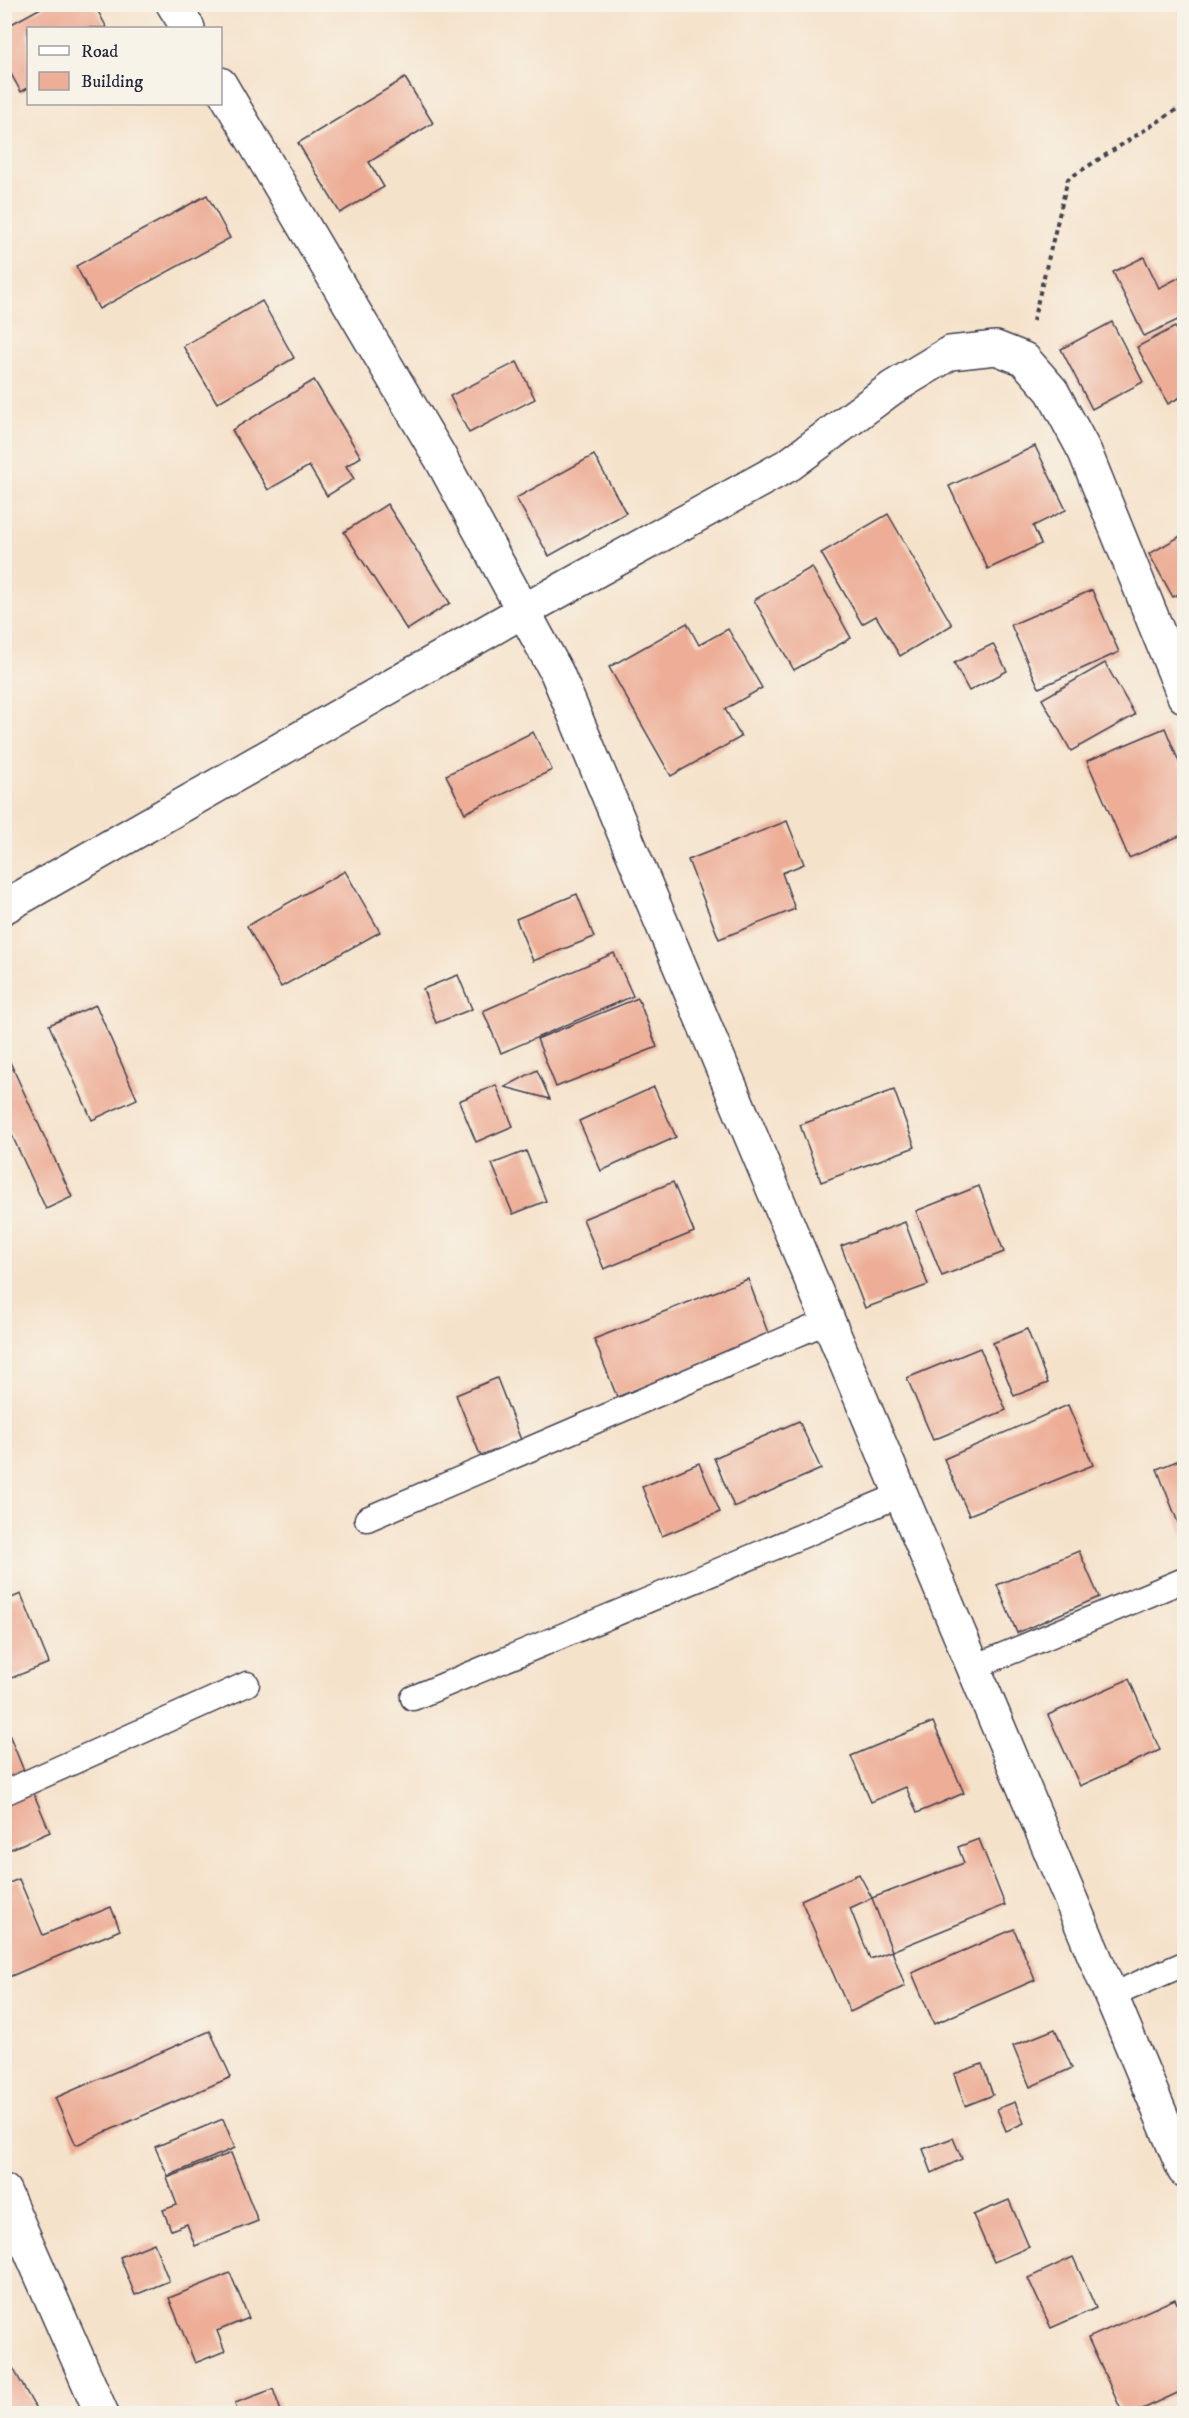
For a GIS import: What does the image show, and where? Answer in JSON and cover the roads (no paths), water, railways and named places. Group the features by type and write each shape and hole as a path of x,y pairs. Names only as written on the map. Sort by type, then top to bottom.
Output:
{"street":[{"path":"173,4 187,27"},
{"path":"222,87 428,437 557,673 972,1668 1185,2170"},
{"path":"4,907 523,611 790,464 891,388 950,352 996,348 1024,359 1052,391 1085,452 1185,696"},
{"path":"4,2191 102,2414"}],"lane":[{"path":"367,1519 828,1322"},
{"path":"413,1698 900,1495"},
{"path":"972,1668 1185,1580"},
{"path":"4,1793 247,1684"},
{"path":"1110,1996 1185,1964"}]}
